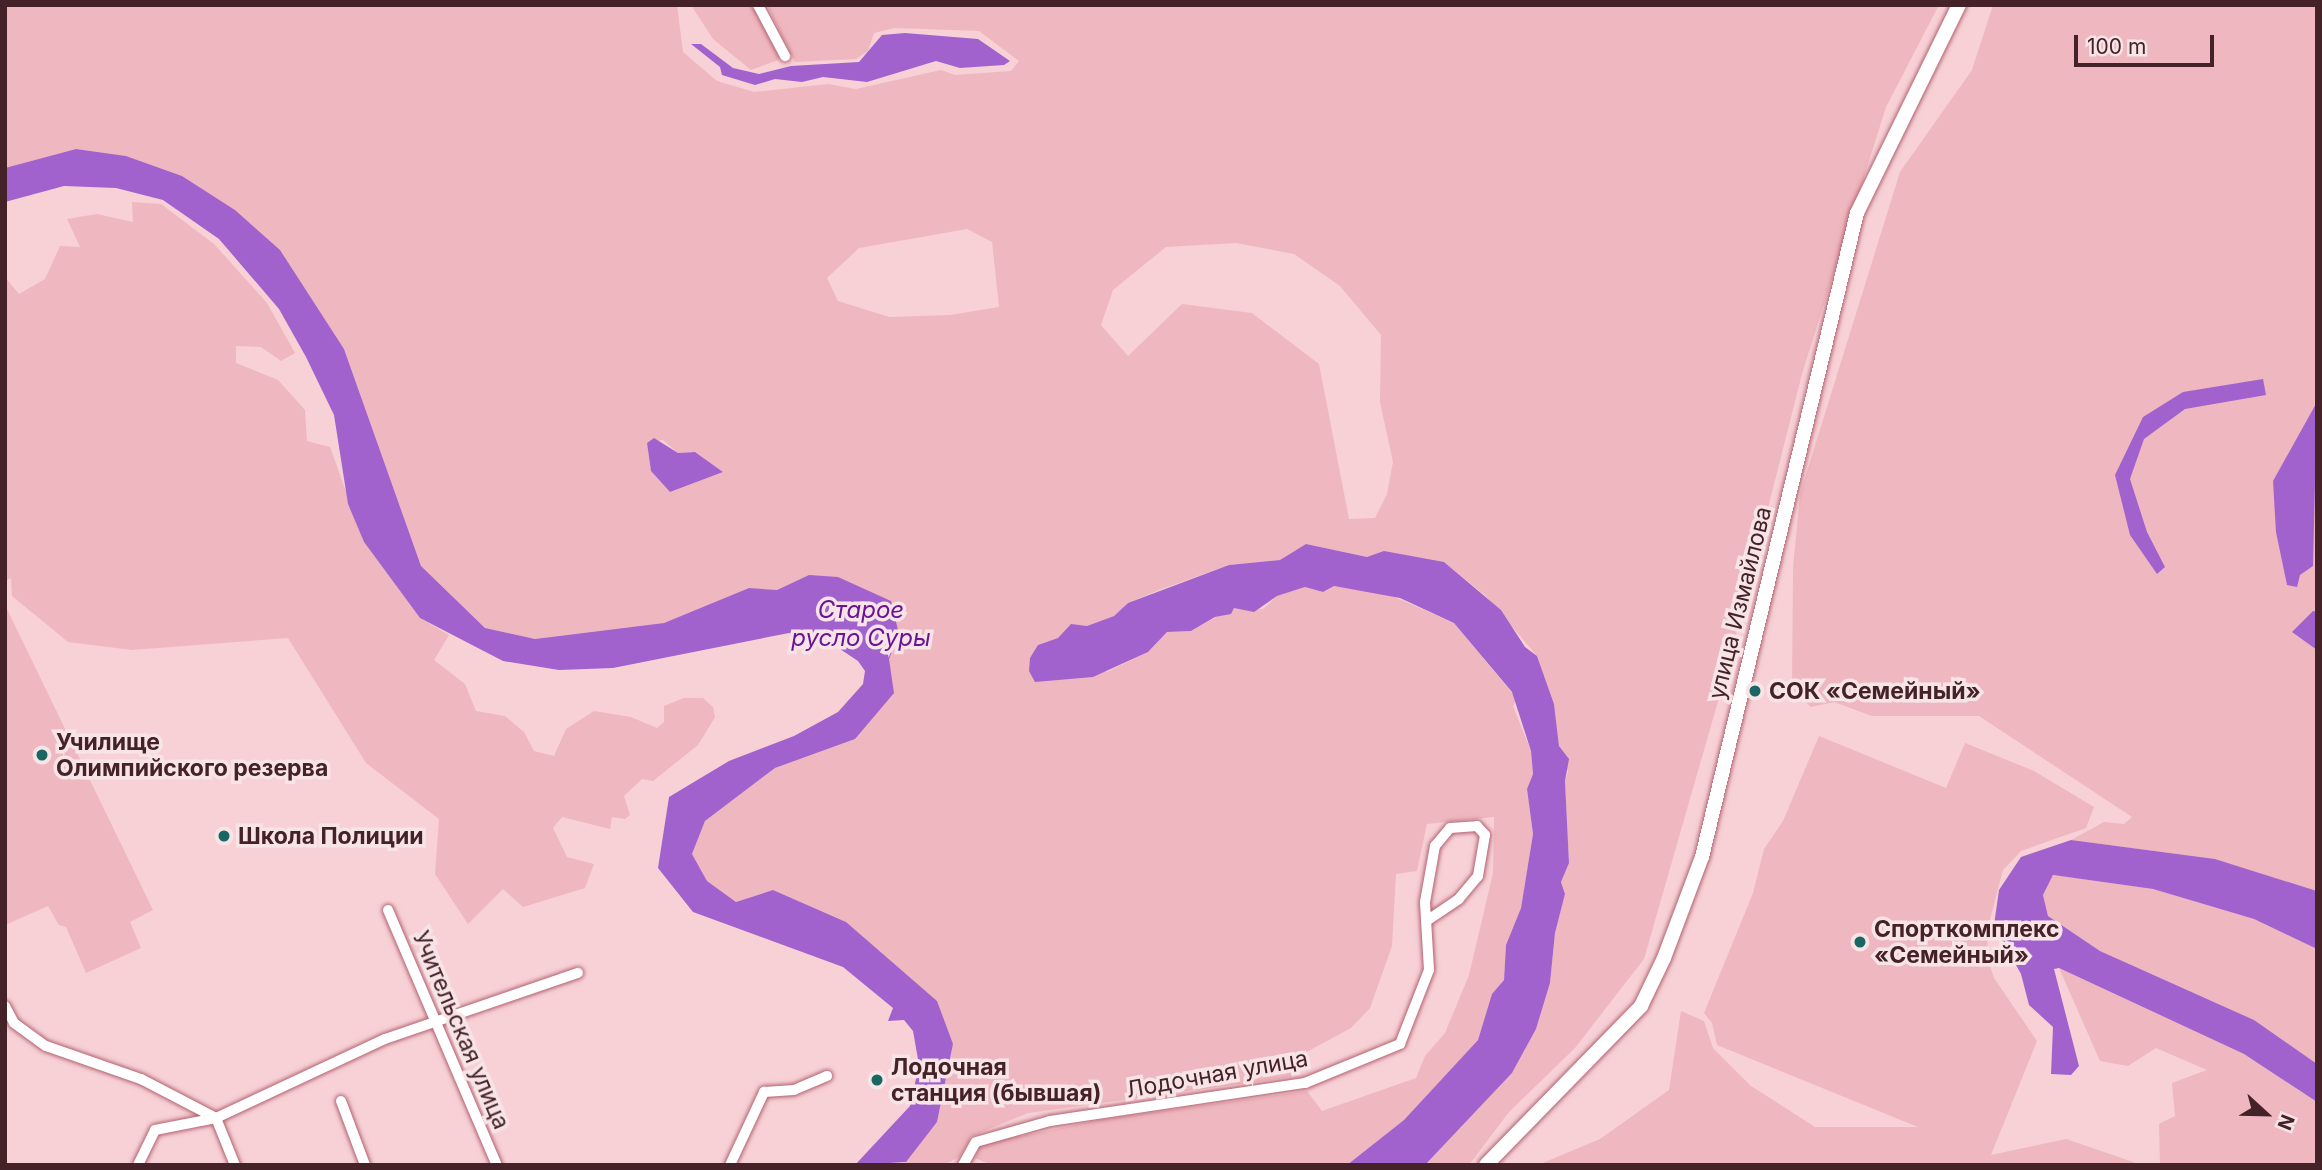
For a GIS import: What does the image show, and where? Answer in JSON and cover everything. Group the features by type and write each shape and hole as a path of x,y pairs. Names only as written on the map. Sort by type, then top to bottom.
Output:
{"main road":[{"name":"улица Измайлова","path":"1486,1165 1641,1006 1664,958 1702,857 1857,213 1959,5"}],"street":[{"path":"758,5 785,57"},
{"name":"Лодочная улица","path":"963,1165 976,1142 1050,1121 1305,1083 1400,1044 1429,970 1429,919 1425,902 1435,846 1450,828 1477,826 1485,835 1478,876 1459,899 1429,919"},
{"name":"Учительская улица","path":"388,910 497,1165"},
{"path":"138,1165 155,1130 216,1118 385,1039 578,973"},
{"path":"5,1006 14,1023 46,1046 141,1079 216,1118 236,1165"},
{"path":"730,1165 764,1092 794,1090 827,1076"},
{"path":"341,1101 365,1165"}],"shaded area":[{"path":"5,5 677,5 683,52 717,81 754,92 828,84 856,89 941,70 955,75 1011,71 1019,61 979,31 894,28 874,33 868,51 856,59 795,62 767,5 1939,5 1886,107 1802,374 1727,670 1644,959 1575,1048 1509,1112 1469,1165 1425,1165 1512,1073 1536,1029 1550,983 1555,933 1565,894 1561,882 1569,863 1565,781 1568,772 1559,746 1554,704 1537,656 1486,596 1444,562 1367,557 1306,544 1280,560 1229,565 1159,590 1128,603 1114,616 1087,626 1071,625 1058,638 1038,645 1107,672 1148,652 1167,632 1191,631 1233,608 1263,609 1277,596 1305,587 1323,592 1334,586 1390,595 1454,623 1517,699 1513,706 1531,751 1533,774 1527,789 1533,834 1521,908 1506,945 1504,980 1492,995 1478,1040 1404,1120 1347,1165 991,1165 975,1158 981,1144 1106,1119 1307,1091 1322,1111 1416,1078 1425,1056 1445,1033 1469,975 1493,873 1494,817 1427,824 1417,871 1396,874 1392,946 1370,1008 1351,1028 1301,1055 1291,1077 1028,1113 972,1136 959,1157 944,1165 903,1165 937,1122 953,1044 846,922 773,890 736,902 707,881 692,854 705,821 775,768 855,739 899,634 809,575 777,590 749,588 664,623 535,639 485,628 421,566 344,349 235,210 182,176 126,156 76,149 5,168","holes":["967,229 992,242 999,307 950,315 889,317 838,301 827,278 859,248","1236,243 1294,254 1340,286 1381,335 1380,402 1393,462 1387,494 1375,518 1349,519 1319,364 1252,313 1182,304 1128,356 1101,325 1113,290 1166,247","663,440 678,453 695,452 723,472 670,492 651,471 647,443"]},
{"path":"691,5 750,5 771,32 781,53 778,60 751,70 713,39"},
{"path":"1993,5 2317,5 2317,891 2215,859 2071,840 2104,822 2124,824 2132,817 1979,716 1872,716 1834,702 1811,707 1792,690 1793,568 1800,494 1900,172 1972,70"},
{"path":"132,202 161,204 214,244 267,303 295,353 281,361 261,347 236,346 236,363 278,380 305,410 307,441 330,447 364,542 420,618 449,635 434,660 465,684 476,711 505,716 524,732 534,751 554,756 566,729 594,711 631,717 657,728 664,722 664,706 684,698 703,698 713,707 715,717 698,745 653,781 642,779 624,796 630,815 625,819 612,817 610,829 562,817 553,828 567,857 594,864 585,888 523,907 503,889 468,924 435,874 439,819 366,763 288,638 132,650 68,642 12,596 11,578 5,581 5,277 19,294 45,279 60,246 80,247 67,219 97,214 133,222"},
{"name":"Училище Олимпийского резерва","path":"5,605 153,910 130,922 141,948 86,973 66,927 59,925 48,906 5,925"},
{"name":"Спорткомплекс «Семейный»","path":"1819,736 1946,788 1965,743 2034,771 2094,807 2086,828 2021,851 2003,870 1988,927 1987,957 1994,978 2037,1041 1991,1155 2066,1139 2142,1165 1538,1165 1600,1139 1669,1090 1681,1011 1704,1021 1713,1048 1751,1086 1815,1127 1918,1127 1717,1045 1712,1023 1704,1013 1753,893 1764,849 1783,821"},
{"path":"2053,875 2153,889 2254,919 2317,949 2317,1064 2254,1020 2100,951 2048,916 2043,895"},
{"path":"2059,968 2244,1054 2317,1102 2317,1165 2160,1165 2159,1124 2175,1116 2172,1083 2207,1070 2156,1048 2128,1066 2100,1061"}],"water":[{"path":"905,33 978,39 1010,61 1004,65 960,68 936,61 867,82 823,77 802,82 775,79 755,85 722,75 720,67 691,44 701,44 733,68 759,74 791,66 859,62 882,35"},
{"name":"Старое русло Суры","path":"76,149 126,156 182,176 235,210 280,250 344,349 421,566 485,628 535,639 664,623 749,588 777,590 809,575 838,577 891,601 899,634 889,659 894,693 855,739 775,768 705,821 692,854 707,881 736,902 773,890 846,922 937,1001 953,1044 937,1122 906,1162 855,1165 910,1106 919,1065 913,1031 904,1020 888,1021 893,1008 843,967 693,912 658,868 669,797 729,761 794,736 838,712 863,684 865,671 858,661 828,641 789,633 613,668 559,670 503,661 420,618 364,542 348,504 334,415 306,357 279,309 219,239 163,200 116,188 64,186 5,202 5,168"},
{"path":"2263,379 2266,395 2185,409 2144,439 2130,479 2147,532 2165,567 2157,574 2130,535 2115,475 2143,417 2183,392"},
{"path":"2317,402 2313,566 2300,575 2297,587 2287,585 2276,532 2273,481"},
{"path":"654,438 678,453 695,452 723,472 670,492 651,471 647,443"},
{"path":"1306,544 1367,557 1384,551 1444,562 1501,610 1525,647 1537,656 1554,704 1559,746 1569,759 1565,781 1569,863 1561,882 1565,894 1555,933 1550,983 1536,1029 1512,1073 1425,1165 1347,1165 1404,1120 1478,1040 1492,994 1504,980 1506,945 1521,908 1533,834 1527,789 1533,774 1531,751 1512,692 1454,623 1400,598 1334,586 1323,592 1305,587 1277,596 1254,612 1234,608 1231,614 1215,617 1191,631 1167,632 1148,652 1093,677 1035,682 1029,671 1030,658 1038,645 1058,638 1071,624 1087,626 1114,616 1128,603 1229,565 1280,560"},
{"path":"2313,611 2317,612 2317,650 2292,632"},
{"path":"2071,840 2215,859 2317,891 2317,949 2254,919 2153,889 2053,875 2043,895 2048,916 2100,951 2254,1020 2317,1064 2317,1102 2244,1054 2059,968 2054,969 2079,1066 2071,1075 2051,1074 2053,1027 2029,1005 2021,974 1994,925 1999,890 2021,857"}],"place":[{"name":"СОК «Семейный»","path":"1755,691"},
{"name":"Училище Олимпийского резерва","path":"42,755"},
{"name":"Школа Полиции","path":"224,836"},
{"name":"Спорткомплекс «Семейный»","path":"1860,942"},
{"name":"Лодочная станция (бывшая)","path":"877,1080"}]}
